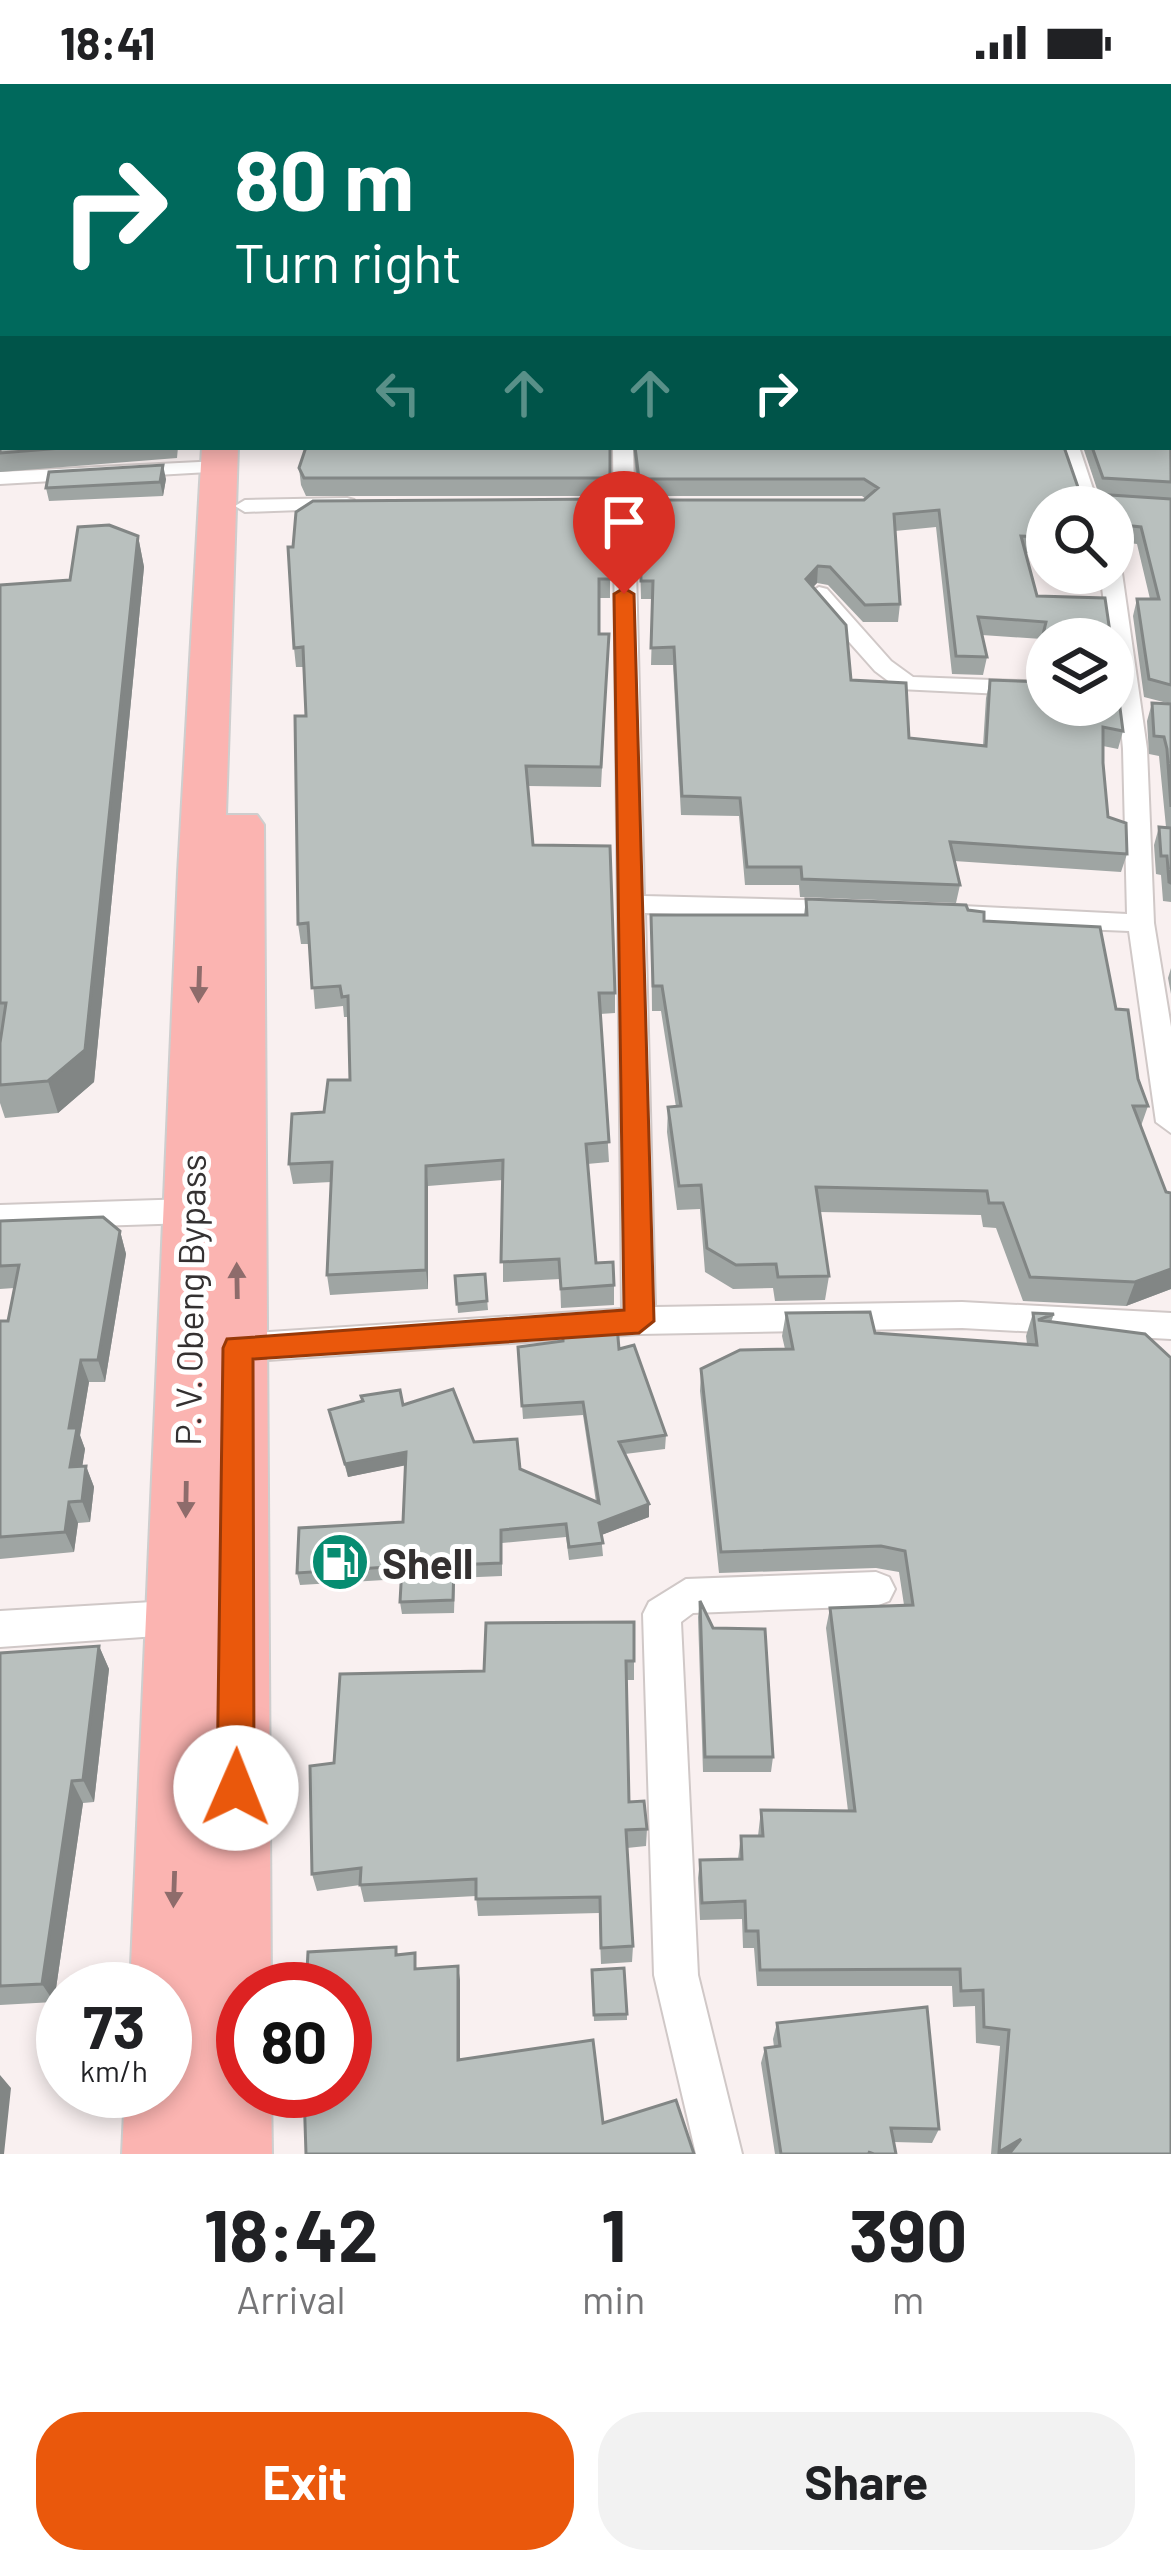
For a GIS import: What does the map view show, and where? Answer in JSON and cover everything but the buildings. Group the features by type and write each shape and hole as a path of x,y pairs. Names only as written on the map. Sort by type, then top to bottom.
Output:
{"highway":[{"name":"P. V. Obeng Bypass","path":"230,2154 211,1611 190,1211 234,467"},
{"name":"P. V. Obeng Bypass","path":"164,2154 238,1348 234,467"}],"street":[{"path":"0,103 0,116"},
{"path":"623,450 639,1321"},
{"path":"1070,450 1087,486"},
{"path":"0,478 234,467 362,504"},
{"path":"819,595 883,666 907,684 1026,688"},
{"path":"1132,726 1141,923 1166,1058 1171,1122"},
{"path":"631,904 862,911"},
{"path":"908,913 1141,923"},
{"path":"0,1217 190,1211"},
{"path":"238,1348 639,1321 962,1315 1171,1326"},
{"path":"719,2154 676,1975 662,1614 686,1596 876,1589"},
{"path":"0,1629 211,1611"}],"place":[{"name":"Shell","path":"340,1562"}],"route":[{"path":"236,1788 238,1348 639,1321 624,594"}]}
